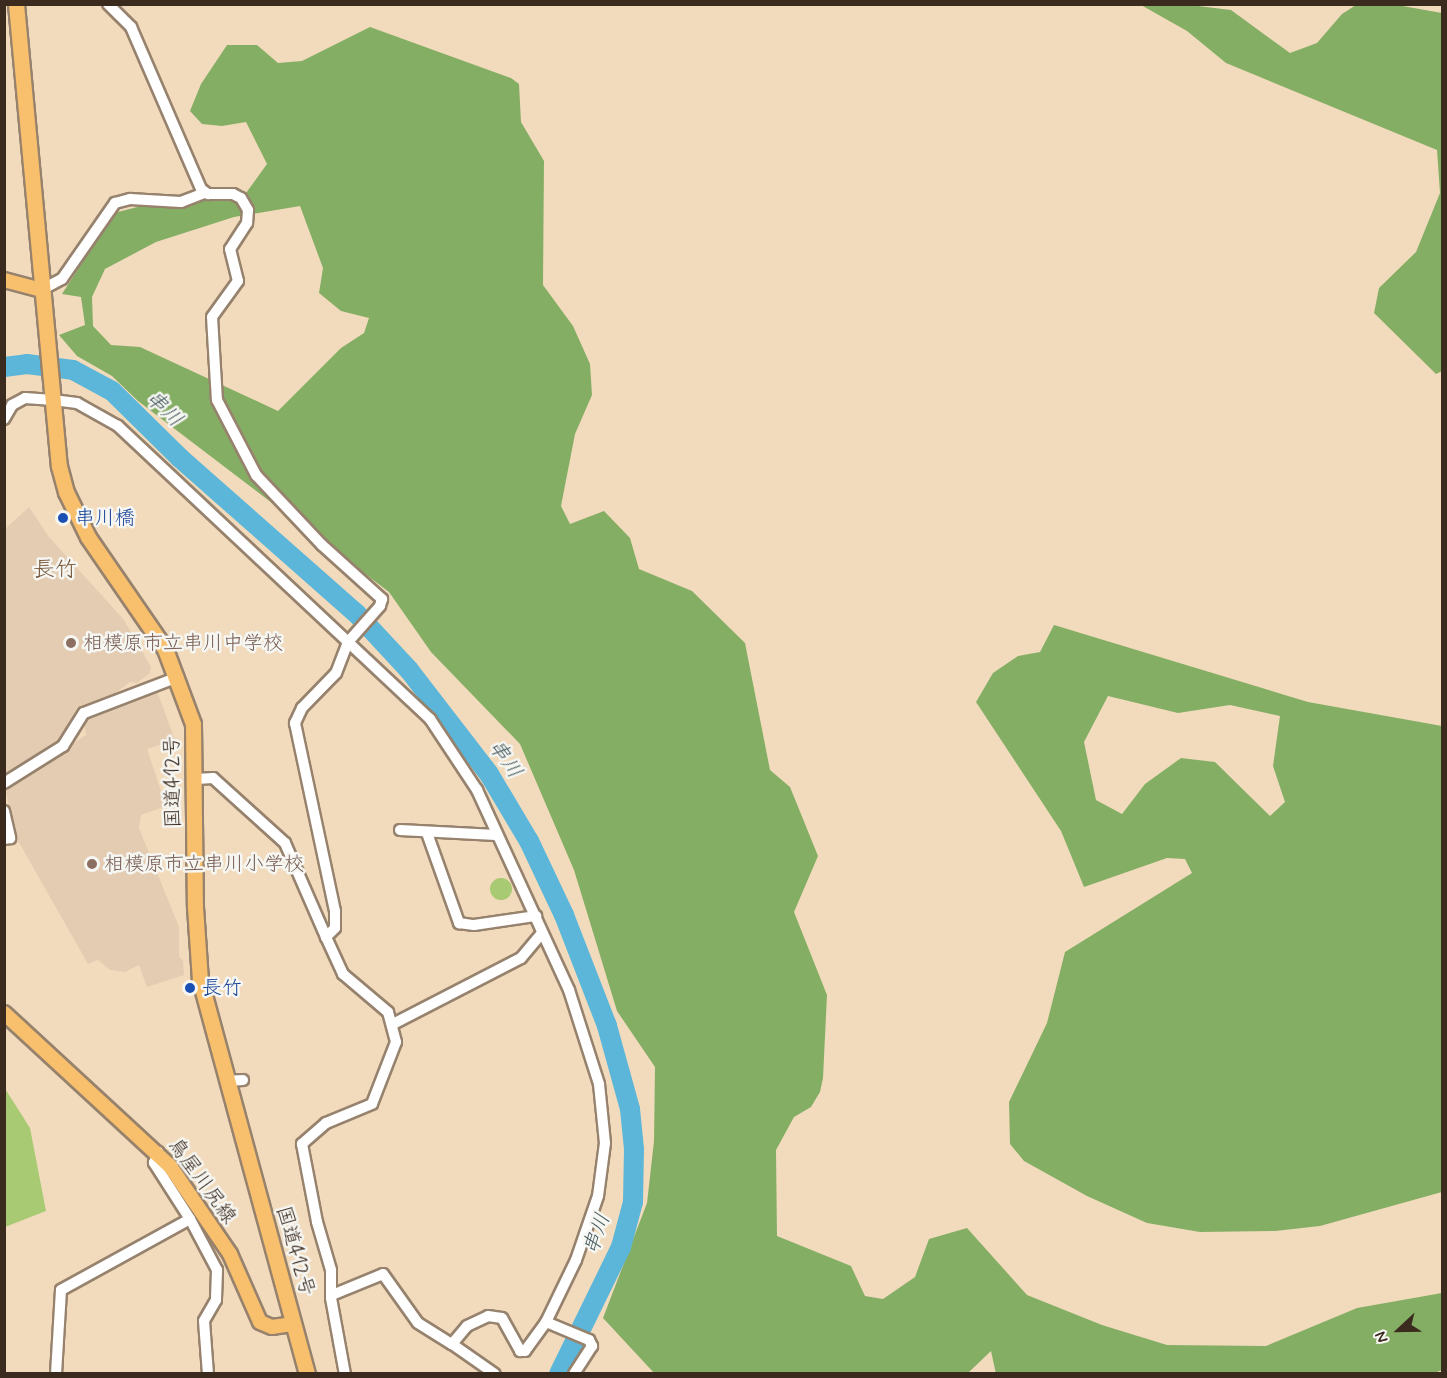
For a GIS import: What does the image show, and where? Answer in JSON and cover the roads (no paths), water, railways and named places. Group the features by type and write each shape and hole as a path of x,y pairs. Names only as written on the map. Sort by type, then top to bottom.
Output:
{"highway":[{"path":"16,4 41,290 53,395"},
{"name":"国道412号","path":"53,395 59,466 74,510 165,649 178,677 193,724 196,779 198,962 226,1081 307,1374"}],"main road":[{"path":"4,280 41,290"},
{"name":"鳥屋川尻線","path":"4,1013 158,1152 224,1245 259,1320 270,1326 294,1324"}],"street":[{"path":"108,4 131,27 205,192"},
{"path":"41,290 62,279 115,203 130,199 181,202 205,192 233,194 241,198 248,210 247,223 230,249 238,280 212,317 217,400 256,475 322,545 376,591 382,599 380,606 350,640 336,673 302,708 295,723 335,911 334,928 326,938"},
{"path":"4,419 12,405 25,398 53,395 77,403 118,426 350,640 430,719 477,790 569,990 590,1049 599,1084 605,1143 598,1196 576,1260 548,1323 531,1348 520,1351 502,1318 488,1316 467,1326 452,1344"},
{"path":"4,783 63,747 84,713 178,677"},
{"path":"196,779 213,778 285,843 344,974 366,995 382,1004 393,1024 396,1042 372,1104 326,1123 302,1144 317,1222 331,1270 332,1295 345,1374"},
{"path":"4,811 10,838 4,839"},
{"path":"400,830 496,835"},
{"path":"427,833 459,923 474,925 536,916"},
{"path":"393,1024 521,958 542,933"},
{"path":"226,1081 243,1080"},
{"path":"158,1152 154,1163 190,1219 217,1270 216,1300 204,1321 208,1374"},
{"path":"56,1374 61,1290 190,1219"},
{"path":"332,1295 383,1274 418,1323 495,1374"},
{"path":"548,1323 589,1340 592,1346 574,1374"}],"waterway":[{"name":"串川","path":"4,367 27,364 73,370 112,391 180,458 356,613 409,670 489,774 529,841 564,915 607,1026 630,1109 634,1149 633,1202 621,1247 559,1374"}],"place":[{"name":"串川橋","path":"63,518"},
{"name":"相模原市立串川中学校","path":"71,643"},
{"name":"相模原市立串川小学校","path":"92,864"},
{"name":"長竹","path":"190,988"}],"district":[{"name":"長竹","path":"55,571"}]}
